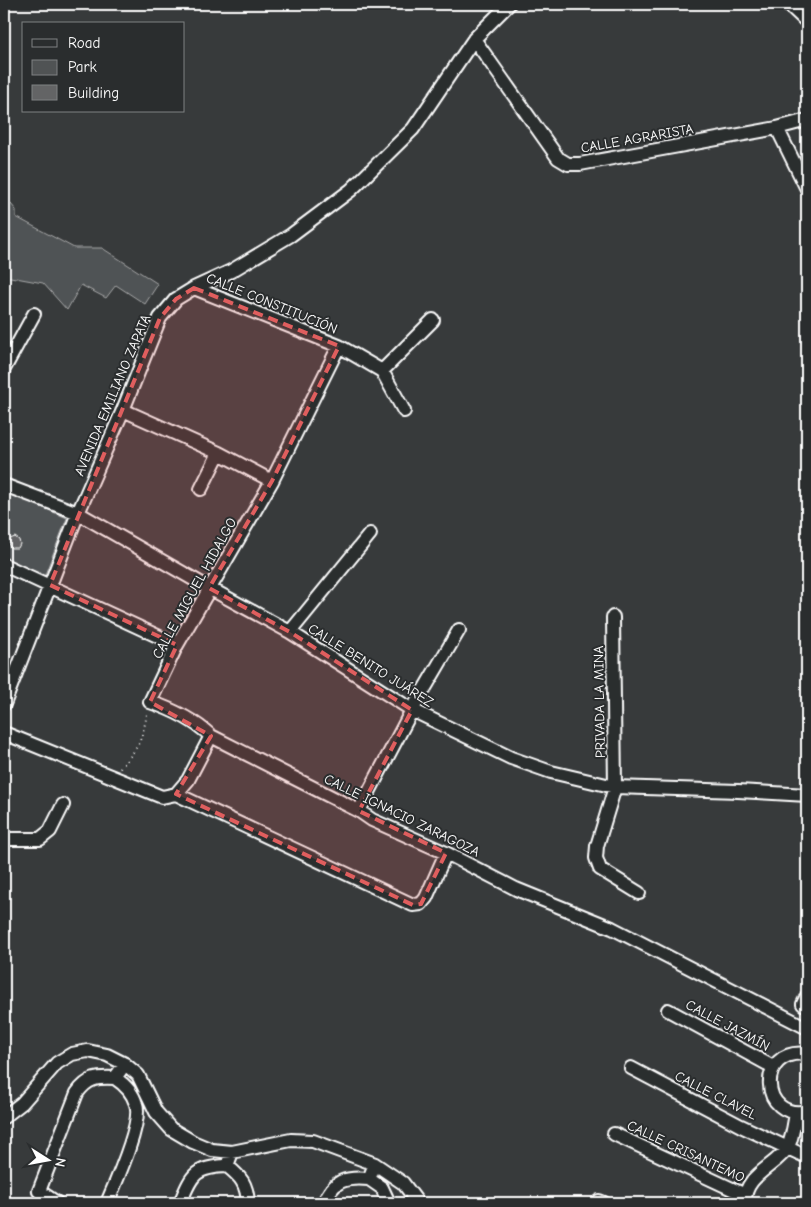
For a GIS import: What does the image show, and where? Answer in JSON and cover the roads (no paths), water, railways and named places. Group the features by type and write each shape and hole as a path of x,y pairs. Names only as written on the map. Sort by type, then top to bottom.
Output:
{"street":[{"name":"AVENIDA EMILIANO ZAPATA","path":"4,704 78,513 123,410 160,318 176,299 194,288 231,271 292,235 351,190 412,129 474,39 509,4"},
{"path":"788,4 807,22"},
{"name":"CALLE AGRARISTA","path":"474,39 558,158 568,164 580,164 777,128 807,120"},
{"path":"777,128 807,189"},
{"name":"CALLE CONSTITUCIÓN","path":"194,288 339,346 382,371"},
{"path":"4,369 34,314"},
{"path":"404,411 382,371 433,320"},
{"name":"CALLE MIGUEL HIDALGO","path":"211,736 203,729 162,706 150,702 177,645 272,481 339,346"},
{"path":"123,410 219,453 272,481"},
{"path":"201,489 219,453"},
{"name":"CALLE BENITO JUÁREZ","path":"4,485 78,513 290,632 412,710 512,758 551,772 615,787 807,795"},
{"path":"290,632 370,534"},
{"path":"4,565 177,645"},
{"name":"PRIVADA LA MINA","path":"613,617 615,787 596,846 596,858 600,869 639,893"},
{"path":"359,811 412,710 459,630"},
{"path":"4,733 162,796 176,794 413,906 421,904 426,898 446,853"},
{"path":"176,794 188,780 211,736"},
{"name":"CALLE IGNACIO ZARAGOZA","path":"211,736 359,811 372,820 446,853 516,890 612,928 807,1028"},
{"path":"4,839 40,838 50,831 63,805"},
{"name":"CALLE JAZMÍN","path":"668,1010 773,1067"},
{"path":"4,1117 22,1103 57,1064 72,1054 88,1051 107,1055 125,1064 138,1075 156,1112 171,1129 193,1142 212,1150 232,1152 291,1140 313,1141 375,1164 403,1183 418,1203"},
{"path":"745,1199 759,1173 788,1147 802,1112 787,1110 778,1105 772,1097 769,1082 773,1067 788,1055 807,1054"},
{"path":"115,1078 125,1064"},
{"name":"CALLE CLAVEL","path":"631,1068 740,1126 807,1157"},
{"path":"58,1203 39,1191 77,1093 84,1084 98,1077 115,1078 126,1086 137,1105 136,1127 107,1203"},
{"name":"CALLE CRISANTEMO","path":"614,1134 745,1199"},
{"path":"226,1166 232,1152"},
{"path":"368,1179 375,1164"},
{"path":"180,1203 190,1180 200,1171 210,1167 226,1166 238,1175 248,1189 248,1203"},
{"path":"324,1203 326,1197 337,1183 350,1178 368,1179 382,1188 389,1203"}]}
